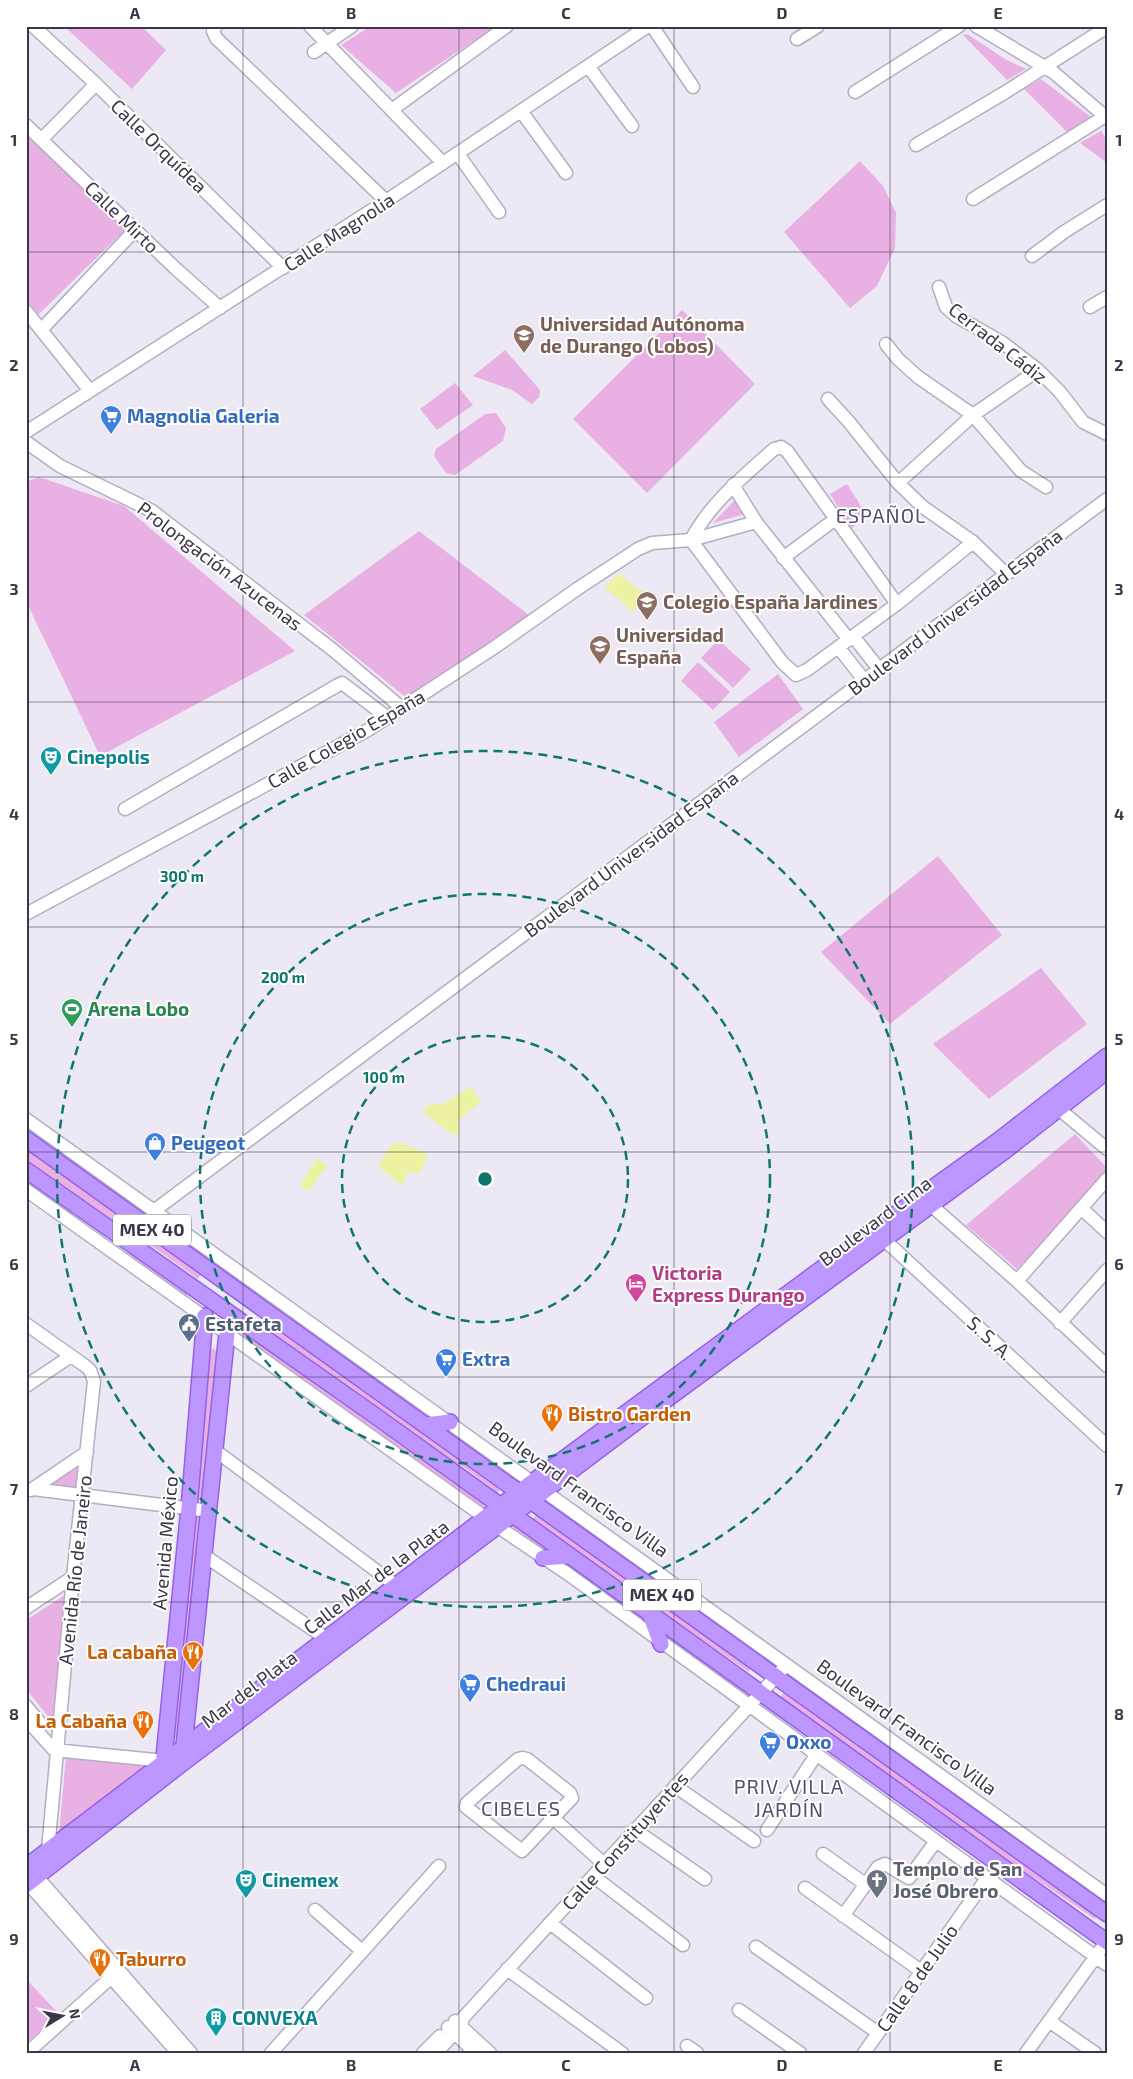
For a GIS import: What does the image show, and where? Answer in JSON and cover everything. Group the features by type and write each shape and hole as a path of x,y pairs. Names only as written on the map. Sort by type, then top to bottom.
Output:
{"main road":[{"name":"Boulevard Cima","path":"925,1200 1059,1109 1105,1066"},
{"name":"Boulevard Cima","path":"492,1522 879,1235 999,1140 1105,1066"},
{"name":"Boulevard Francisco Villa","path":"26,1139 1107,1914"},
{"name":"MEX 40","path":"26,1170 377,1416 506,1511 1106,1942"},
{"name":"Avenida México","path":"167,1769 205,1316"},
{"name":"Avenida México","path":"184,1755 227,1333"},
{"path":"425,1425 450,1422"},
{"name":"Mar del Plata","path":"29,1877 184,1755 492,1522"},
{"path":"543,1558 570,1556"},
{"name":"Calle Mar de la Plata","path":"184,1755 327,1640 403,1590"},
{"path":"650,1614 661,1644"},
{"path":"29,1877 48,1850 167,1769"}],"street":[{"name":"Calle Orquídea","path":"32,26 96,84 283,268"},
{"path":"216,26 214,31 216,38 386,201"},
{"path":"310,26 443,163"},
{"path":"314,52 352,26"},
{"path":"392,109 507,26"},
{"name":"Calle Magnolia","path":"26,432 386,201 648,26"},
{"path":"652,26 693,87"},
{"path":"797,39 818,26"},
{"path":"855,92 959,26"},
{"path":"973,199 1106,116 1044,67 976,26"},
{"path":"916,145 1107,27"},
{"path":"588,66 632,126"},
{"path":"42,139 96,84"},
{"path":"521,111 566,173"},
{"name":"Calle Mirto","path":"26,125 135,230 220,308"},
{"path":"458,154 499,212"},
{"path":"1032,256 1064,232 1107,205"},
{"path":"42,329 135,230"},
{"name":"Cerrada Cádiz","path":"939,287 946,307 956,316 1003,343 1038,370 1083,422 1107,434"},
{"path":"1090,307 1107,297"},
{"path":"26,311 90,391"},
{"path":"886,344 898,360 918,377 973,415 1021,471 1046,487"},
{"path":"898,483 973,415 1038,370"},
{"path":"828,399 898,483 923,507 973,542 1006,574"},
{"name":"Prolongación Azucenas","path":"26,442 60,466 152,511 236,578 333,650 402,708"},
{"path":"691,540 702,520 733,485 774,449 781,447 787,451 834,520 897,604"},
{"path":"733,485 756,522 847,641 880,669"},
{"name":"Boulevard Universidad España","path":"154,1210 1107,499"},
{"path":"783,558 834,520"},
{"path":"691,540 756,522"},
{"path":"691,540 782,662 794,674 807,670 847,641 897,604 973,542"},
{"name":"Calle Colegio España","path":"26,914 144,852 388,718 638,549 652,543 691,540"},
{"path":"847,641 864,680"},
{"path":"125,809 338,685 342,684 351,688 388,718"},
{"path":"1059,1109 1107,1149"},
{"name":"Boulevard Francisco Villa","path":"26,1119 540,1486 1107,1895"},
{"path":"1017,1280 1107,1179"},
{"path":"26,1190 543,1558 1107,1965"},
{"path":"925,1200 1017,1280 1060,1323 1106,1364"},
{"path":"1081,1208 1107,1232"},
{"name":"S. S. A.","path":"879,1235 1107,1446"},
{"path":"1060,1323 1107,1270"},
{"name":"Avenida Río de Janeiro","path":"26,1324 90,1370 94,1381 73,1577 60,1748 48,1850"},
{"path":"26,1386 71,1356"},
{"path":"216,1451 403,1590"},
{"path":"30,1491 87,1452"},
{"path":"30,1491 210,1510"},
{"path":"205,1556 327,1640"},
{"path":"26,1608 73,1577"},
{"name":"Calle Constituyentes","path":"424,2053 456,2025 787,1664"},
{"path":"26,1706 60,1748"},
{"path":"29,1728 50,1748 155,1760 167,1769"},
{"path":"767,1830 816,1755"},
{"path":"522,1758 527,1759 572,1796 571,1800 554,1818 522,1851 466,1807 468,1803 522,1758"},
{"path":"675,1786 754,1841"},
{"path":"938,1794 975,1801"},
{"path":"883,1803 920,1809"},
{"path":"554,1818 604,1864"},
{"path":"635,1830 705,1879"},
{"path":"843,1916 878,1867 882,1864 906,1878 911,1877 936,1841"},
{"path":"823,1854 865,1884"},
{"path":"271,2053 439,1866"},
{"path":"593,1876 683,1945"},
{"path":"29,1877 115,1974 191,2053"},
{"name":"Calle 8 de Julio","path":"864,2053 987,1878"},
{"path":"804,1888 921,1972"},
{"path":"315,1910 362,1951"},
{"path":"550,1923 646,1998"},
{"path":"1026,2053 1106,1942"},
{"path":"756,1947 878,2033"},
{"path":"507,1969 622,2053"},
{"path":"27,2053 115,1974"},
{"path":"115,1974 178,2053"},
{"path":"739,2010 800,2053"},
{"path":"1049,2021 1095,2053"},
{"path":"456,2025 476,2053"},
{"path":"456,2025 490,2053"},
{"name":"Calle Constituyentes","path":"436,2053 456,2025"}],"shaded area":[{"path":"64,26 141,26 166,50 132,89"},
{"path":"371,26 496,26 396,93 341,45"},
{"path":"967,34 1005,59 1026,69 1007,80 963,35"},
{"path":"1041,79 1091,117 1068,133 1024,89"},
{"path":"26,128 129,226 39,314 26,300"},
{"path":"1101,131 1107,140 1107,163 1080,143"},
{"path":"860,161 883,186 896,213 895,248 877,286 850,308 784,232"},
{"path":"682,310 755,384 647,493 573,419"},
{"path":"505,350 540,390 539,397 532,404 512,390 473,376"},
{"path":"455,383 473,405 437,430 420,409"},
{"path":"496,413 506,428 503,441 455,475 446,473 434,456 436,449 485,414"},
{"path":"39,477 124,506 295,651 100,756 26,601 26,482"},
{"path":"847,484 868,517 851,528 830,494"},
{"path":"735,500 745,514 713,523"},
{"path":"419,531 529,615 408,699 304,615"},
{"path":"618,573 641,592 643,589 649,594 633,612 605,588"},
{"path":"718,640 751,669 733,688 701,658"},
{"path":"698,662 730,692 713,710 681,681"},
{"path":"778,674 803,709 739,757 714,722"},
{"path":"938,856 1002,935 890,1024 821,952"},
{"path":"1041,968 1087,1024 989,1099 933,1044"},
{"path":"471,1087 481,1102 458,1121 460,1131 455,1136 422,1112 430,1104 443,1104"},
{"path":"26,1125 212,1253 209,1262 26,1133"},
{"path":"1075,1134 1107,1168 1107,1173 1017,1269 966,1225"},
{"path":"400,1142 428,1154 420,1173 408,1172 402,1186 378,1166 391,1145"},
{"path":"26,1144 203,1271 198,1279 26,1163"},
{"path":"317,1158 327,1165 309,1191 300,1185"},
{"path":"26,1177 75,1212 72,1216 26,1184"},
{"path":"123,1242 190,1291 186,1296 129,1254"},
{"path":"267,1296 438,1418 420,1414 266,1301"},
{"path":"263,1320 329,1362 501,1487 498,1493 464,1467 448,1460 259,1328"},
{"path":"245,1330 486,1501 483,1508 242,1336"},
{"path":"213,1348 221,1355 204,1500 196,1498 206,1355"},
{"path":"439,1427 454,1431 517,1475 514,1481"},
{"path":"84,1463 81,1491 52,1484"},
{"path":"547,1497 766,1652 762,1657 543,1500"},
{"path":"537,1513 753,1660 749,1672 622,1586 533,1520"},
{"path":"194,1517 201,1517 179,1735 174,1738 170,1737"},
{"path":"513,1522 552,1550 539,1549 506,1526"},
{"path":"555,1561 566,1561 624,1601 620,1607"},
{"path":"70,1592 55,1725 26,1689 26,1620"},
{"path":"660,1626 741,1684 738,1690 665,1639"},
{"path":"785,1691 1097,1914 1095,1919 985,1845 779,1699"},
{"path":"66,1756 150,1765 59,1835"},
{"path":"26,1979 60,2015 26,2043"}],"place":[{"name":"Universidad Autónoma de Durango (Lobos)","path":"524,354"},
{"name":"Magnolia Galeria","path":"111,435"},
{"name":"Colegio España Jardines","path":"647,621"},
{"name":"Universidad España","path":"600,665"},
{"name":"Cinepolis","path":"51,776"},
{"name":"Arena Lobo","path":"72,1028"},
{"name":"Peugeot","path":"155,1162"},
{"name":"Victoria Express Durango","path":"636,1303"},
{"name":"Estafeta","path":"189,1343"},
{"name":"Extra","path":"446,1378"},
{"name":"Bistro Garden","path":"552,1433"},
{"name":"La cabaña","path":"193,1671"},
{"name":"Chedraui","path":"470,1703"},
{"name":"La Cabaña","path":"143,1740"},
{"name":"Oxxo","path":"770,1761"},
{"name":"Cinemex","path":"246,1899"},
{"name":"Templo de San José Obrero","path":"877,1899"},
{"name":"Taburro","path":"100,1978"},
{"name":"CONVEXA","path":"216,2037"}],"district":[{"name":"ESPAÑOL","path":"881,516"},
{"name":"PRIV. VILLA JARDÍN","path":"789,1798"},
{"name":"CIBELES","path":"521,1809"}]}
